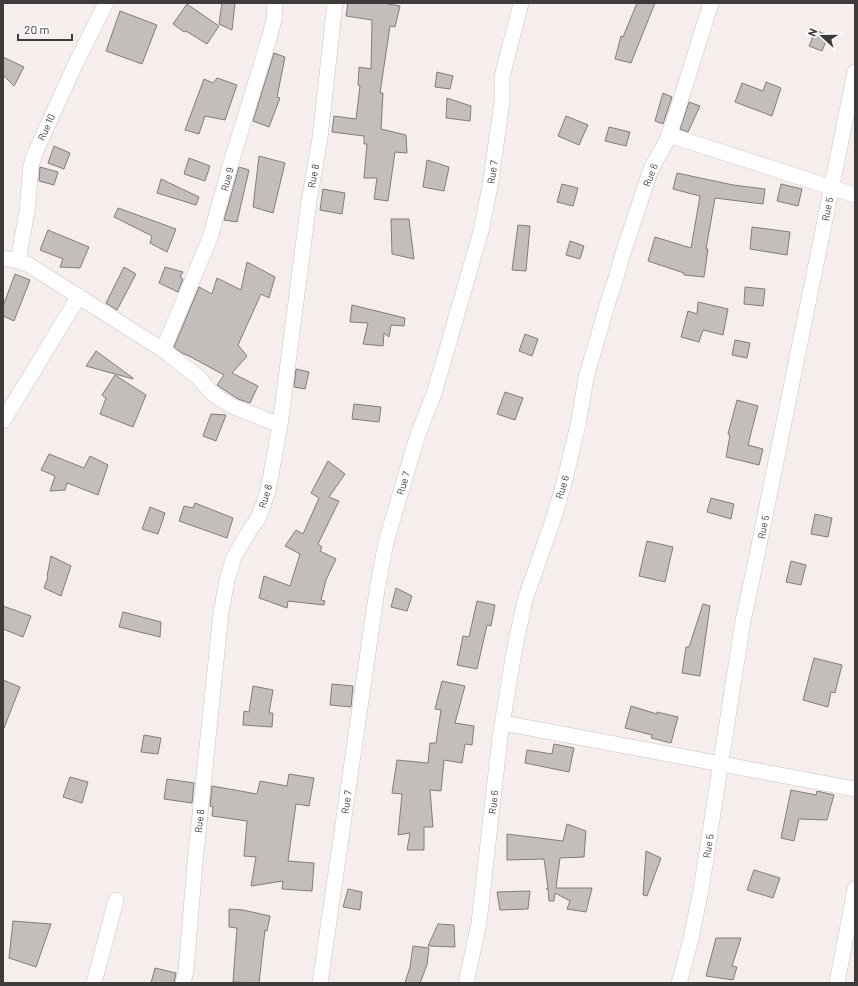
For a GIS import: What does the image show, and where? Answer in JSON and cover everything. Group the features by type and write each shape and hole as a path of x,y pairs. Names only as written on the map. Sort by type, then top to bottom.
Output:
{"street":[{"name":"Rue 10","path":"18,261 27,211 31,166 35,153 74,65 106,3"},
{"name":"Rue 9","path":"163,350 215,224 230,166 269,39 274,19 275,3"},
{"name":"Rue 8","path":"183,983 186,971 195,863 221,613 227,580 234,557 258,519 268,491 280,425 308,201 320,138 335,3"},
{"name":"Rue 7","path":"321,978 377,590 386,542 418,434 434,394 481,231 490,186 500,117 502,102 502,77 521,3"},
{"name":"Rue 6","path":"466,983 479,923 503,723 514,652 525,600 554,517 565,479 578,425 586,378 632,225 651,169 669,134 711,3"},
{"name":"Rue 5","path":"679,983 690,943 701,890 743,621 756,564 855,72"},
{"path":"669,134 855,195"},
{"path":"3,258 18,261 29,266 163,350 198,377 211,392 220,399 234,407 280,425"},
{"path":"3,421 79,296"},
{"path":"503,723 855,789"},
{"path":"837,983 855,889"},
{"path":"94,983 116,900"}],"building":[{"path":"222,3 235,3 232,30 219,24"},
{"path":"348,3 383,3 400,6 395,27 390,26 380,93 383,93 381,129 406,135 407,153 395,152 388,201 374,199 377,178 364,178 367,144 364,144 364,136 332,132 334,116 356,119 360,86 358,85 359,67 371,69 372,20 346,16"},
{"path":"637,3 655,3 631,63 615,59 621,36 623,37"},
{"path":"187,4 219,26 207,44 186,31 184,32 173,24"},
{"path":"120,11 157,25 142,64 106,51"},
{"path":"816,30 828,36 822,51 809,46"},
{"path":"274,53 285,57 277,97 280,98 269,127 253,121"},
{"path":"3,57 24,67 14,86 3,75"},
{"path":"437,72 453,76 450,89 435,87"},
{"path":"217,78 237,85 225,120 205,116 199,134 185,130 204,79 213,83"},
{"path":"766,82 781,88 772,116 735,102 742,83 763,91"},
{"path":"663,93 672,97 663,124 655,121"},
{"path":"447,98 471,106 470,121 446,118"},
{"path":"689,102 700,106 688,132 680,129"},
{"path":"566,116 588,125 579,145 558,136"},
{"path":"609,127 630,132 626,146 605,141"},
{"path":"54,146 70,153 64,169 48,163"},
{"path":"259,156 285,163 273,213 253,207"},
{"path":"189,158 210,166 205,181 184,174"},
{"path":"427,160 449,167 444,191 423,187"},
{"path":"40,167 58,172 54,185 39,181"},
{"path":"239,167 249,170 237,222 224,220"},
{"path":"677,173 733,185 765,189 763,204 715,198 706,249 708,249 704,277 684,275 684,273 648,261 655,237 691,248 700,196 673,189"},
{"path":"161,179 199,197 196,205 157,193"},
{"path":"562,184 578,188 573,206 557,202"},
{"path":"781,184 802,189 798,206 777,201"},
{"path":"323,189 345,193 342,214 320,210"},
{"path":"118,208 176,229 167,252 150,243 152,236 114,217"},
{"path":"391,219 409,219 414,259 392,254"},
{"path":"518,225 530,226 526,271 512,270"},
{"path":"752,227 790,232 787,255 750,249"},
{"path":"48,230 89,247 80,268 60,267 63,259 40,250"},
{"path":"570,241 584,246 580,259 566,255"},
{"path":"247,262 275,277 269,298 261,294 238,345 247,356 232,373 258,386 250,403 238,399 217,385 224,375 182,353 174,347 199,287 212,294 217,278 241,290"},
{"path":"124,267 136,274 117,310 106,303"},
{"path":"165,267 183,272 180,277 183,279 178,292 159,283"},
{"path":"15,274 30,280 14,321 3,316 3,306"},
{"path":"745,287 765,289 763,306 744,304"},
{"path":"698,302 728,309 723,335 703,330 699,342 681,337 688,311 697,314"},
{"path":"352,305 405,318 404,326 391,325 389,337 384,333 383,346 363,344 368,323 350,322"},
{"path":"525,334 538,339 532,356 519,351"},
{"path":"735,340 750,343 747,358 732,355"},
{"path":"96,351 133,378 133,379 86,366"},
{"path":"296,369 309,372 305,389 294,387"},
{"path":"115,375 146,395 133,427 100,414 106,398 102,395"},
{"path":"505,392 523,398 515,420 497,414"},
{"path":"737,400 758,406 748,445 763,449 759,465 726,457 730,435 728,434"},
{"path":"354,404 381,407 379,422 352,419"},
{"path":"211,414 226,415 216,441 203,436"},
{"path":"49,454 84,468 90,456 108,465 98,495 67,483 65,490 50,491 55,476 41,470"},
{"path":"328,461 345,474 329,497 339,501 318,544 322,547 320,551 336,559 326,580 321,600 325,601 324,605 288,601 287,608 259,598 264,576 290,586 300,554 285,546 296,530 303,534 319,498 311,493"},
{"path":"711,498 734,504 731,519 707,512"},
{"path":"195,503 233,518 227,538 179,521 184,506 193,508"},
{"path":"150,507 165,513 158,534 142,529"},
{"path":"815,514 832,518 828,537 811,534"},
{"path":"647,541 673,547 665,582 639,576"},
{"path":"51,556 71,566 61,596 44,588 48,577"},
{"path":"791,561 806,565 801,585 786,582"},
{"path":"396,588 412,596 407,611 391,607"},
{"path":"477,601 495,605 491,626 487,625 477,669 457,665 463,636 469,637"},
{"path":"703,604 710,606 700,676 682,673 686,647 689,647"},
{"path":"3,606 31,616 23,637 3,629"},
{"path":"123,612 161,622 160,637 119,627"},
{"path":"814,658 842,665 835,693 831,692 828,707 803,700"},
{"path":"3,680 20,687 4,728 3,727"},
{"path":"442,681 465,686 455,723 474,726 472,745 465,744 462,763 444,760 441,791 430,790 433,827 424,827 424,850 407,850 410,833 398,835 402,794 392,793 397,760 428,763 430,743 436,743 441,710 435,709"},
{"path":"332,684 353,686 351,707 330,705"},
{"path":"253,686 273,690 269,713 273,713 272,727 243,725 244,711 249,712"},
{"path":"631,706 657,714 657,712 678,717 671,743 651,738 652,735 625,728"},
{"path":"144,735 161,738 158,754 141,752"},
{"path":"554,744 574,748 569,772 525,763 527,750 552,754"},
{"path":"289,774 314,778 309,806 296,804 288,861 314,863 312,891 282,889 283,881 251,886 256,857 244,856 247,821 212,816 213,807 210,806 212,786 257,794 260,781 287,786"},
{"path":"70,777 88,782 82,803 63,797"},
{"path":"167,779 194,783 192,803 164,799"},
{"path":"791,790 816,795 817,791 834,795 827,820 799,819 794,841 781,838"},
{"path":"567,824 586,831 584,857 560,858 556,888 592,888 586,912 567,909 570,901 555,893 554,901 549,901 548,889 546,889 548,888 544,859 507,860 507,834 563,841"},
{"path":"646,851 661,858 647,896 643,895"},
{"path":"754,870 780,878 773,898 747,890"},
{"path":"348,889 362,892 360,910 343,907"},
{"path":"530,891 528,909 500,910 497,892"},
{"path":"229,909 243,910 270,916 267,931 265,930 259,983 233,982 237,928 229,927"},
{"path":"13,921 51,924 36,967 9,958"},
{"path":"438,924 454,925 455,947 428,946"},
{"path":"716,938 741,938 732,966 737,967 733,980 706,976"},
{"path":"413,946 429,948 427,965 420,983 405,983 410,967"},
{"path":"155,968 176,973 174,983 151,983"}]}
